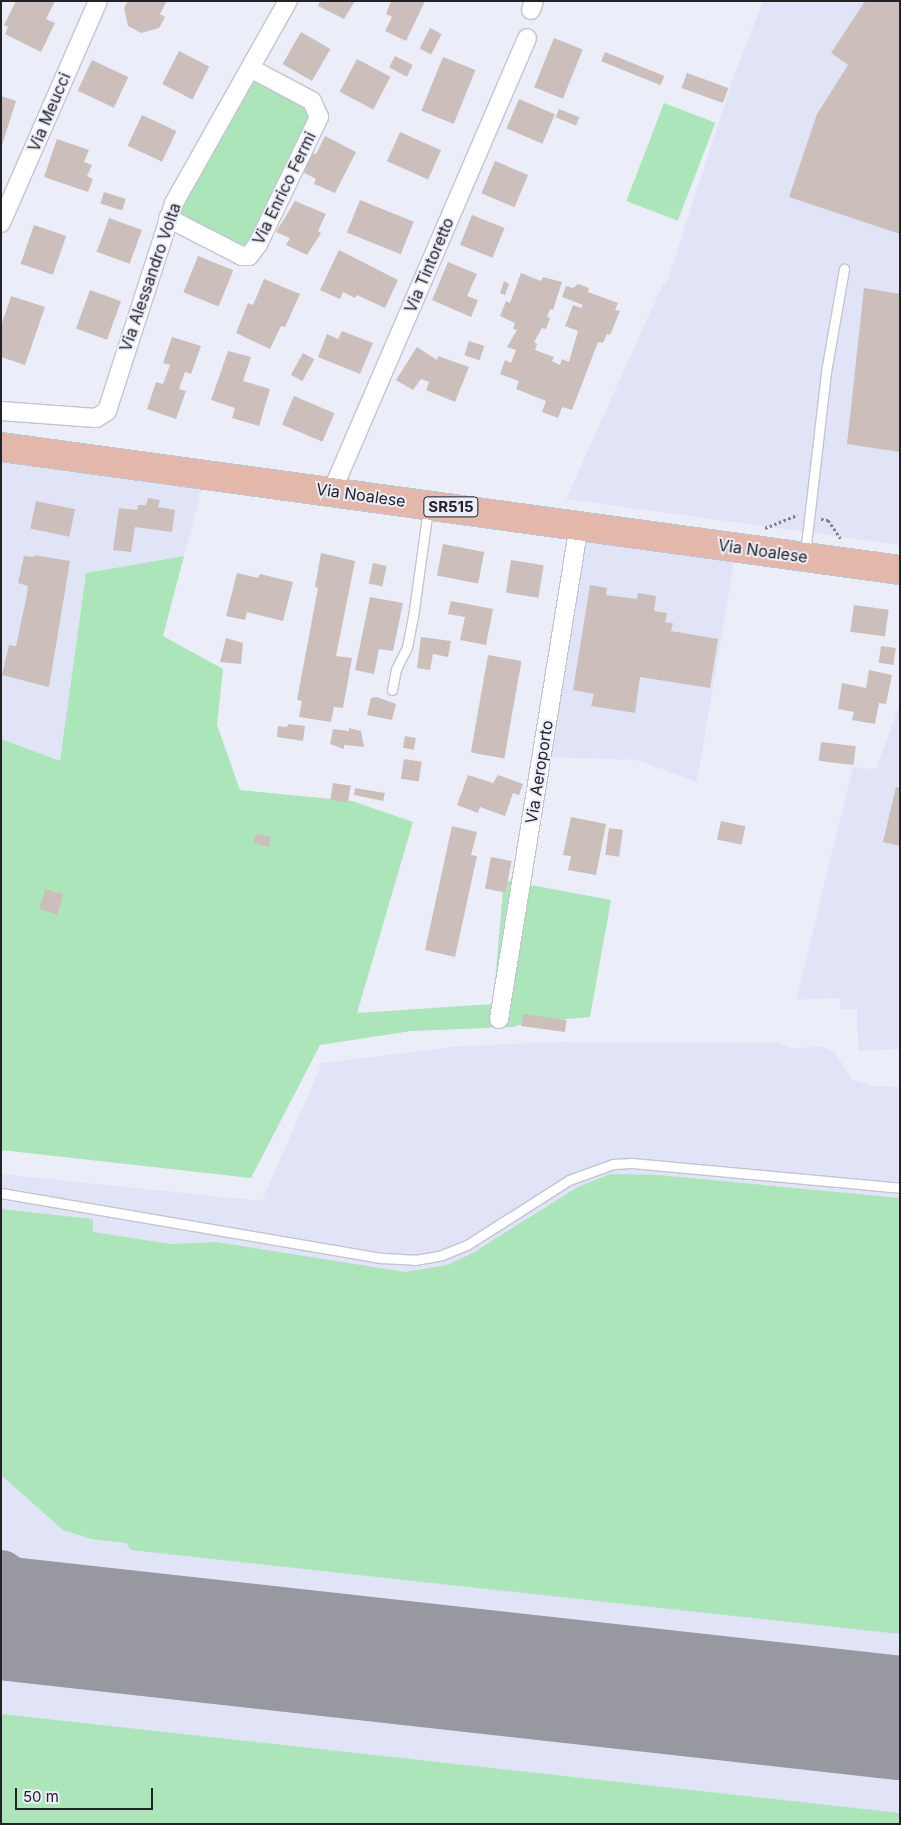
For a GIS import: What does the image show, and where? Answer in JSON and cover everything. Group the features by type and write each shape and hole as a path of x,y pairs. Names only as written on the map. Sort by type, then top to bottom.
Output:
{"main road":[{"name":"Via Noalese","path":"1,447 429,504 900,570"}],"street":[{"name":"Via Meucci","path":"1,223 98,1"},
{"name":"Via Alessandro Volta","path":"1,411 96,418 107,411 174,203 288,1"},
{"name":"Via Tintoretto","path":"332,491 527,38"},
{"name":"Via Enrico Fermi","path":"168,218 242,256 249,256 258,244 319,116 312,101 250,68"},
{"name":"Via Aeroporto","path":"499,1019 579,526"}],"lane":[{"path":"804,556 826,372 844,269"},
{"path":"392,690 412,624 429,504"},
{"path":"1,1194 382,1258 415,1260 442,1256 467,1245 569,1180 613,1164 632,1163 900,1188"}],"shaded area":[{"path":"763,1 900,1 900,545 566,499 663,284 666,285 734,76"},
{"path":"1,462 202,489 184,556 86,573 60,762 1,739"},
{"path":"566,538 734,562 697,782 637,760 538,757"},
{"path":"900,704 900,1049 858,1051 857,1009 840,1009 840,998 796,1000 853,767 876,769"},
{"path":"560,1042 778,1043 792,1048 822,1047 834,1051 852,1079 873,1086 900,1087 900,1824 1,1824 1,1174 262,1201 322,1063 462,1046"}],"green space":[{"path":"252,74 310,107 312,116 247,245 241,252 175,216"},
{"path":"664,103 715,123 678,221 626,201"},
{"path":"184,556 163,636 223,669 217,725 240,790 352,801 413,822 357,1013 493,1004 504,880 611,900 590,1017 530,1022 512,1027 411,1031 320,1045 251,1178 1,1150 1,739 60,761 86,573"},
{"path":"610,1174 658,1175 900,1198 900,1634 131,1550 126,1543 91,1539 63,1530 1,1475 1,1209 93,1219 93,1232 171,1244 217,1242 405,1272 447,1265 471,1254 578,1187"},
{"path":"1,1714 900,1813 900,1824 1,1824"}],"building":[{"path":"16,1 55,1 46,19 55,23 41,52 5,34 8,27 4,25"},
{"path":"128,1 167,1 160,14 165,17 159,28 141,33 128,26 124,8"},
{"path":"320,1 355,1 344,19 318,6"},
{"path":"391,1 425,1 406,41 385,31 392,17 386,14"},
{"path":"865,1 900,1 900,234 789,197 817,114 848,65 831,53"},
{"path":"430,28 442,34 431,54 420,48"},
{"path":"301,32 330,49 312,81 282,64"},
{"path":"554,38 583,50 563,99 534,87"},
{"path":"179,51 209,66 192,99 162,84"},
{"path":"605,52 664,76 661,85 601,61"},
{"path":"395,56 413,65 407,77 389,68"},
{"path":"443,57 475,70 454,124 421,111"},
{"path":"357,59 391,77 373,110 340,92"},
{"path":"92,60 128,77 114,108 78,91"},
{"path":"687,73 728,88 723,103 682,88"},
{"path":"1,96 16,101 2,145 1,145"},
{"path":"519,99 555,114 542,144 506,128"},
{"path":"559,109 579,117 576,126 556,117"},
{"path":"142,115 176,131 162,162 128,146"},
{"path":"400,132 441,150 428,180 387,161"},
{"path":"325,136 356,152 335,193 314,184 316,179 301,171 310,153 316,154"},
{"path":"57,139 89,150 84,162 92,165 87,176 93,179 88,192 44,177"},
{"path":"495,161 528,175 514,207 481,193"},
{"path":"104,192 126,199 122,211 100,203"},
{"path":"360,200 414,222 401,254 347,232"},
{"path":"295,201 326,214 318,231 321,233 307,255 286,245 290,238 276,232"},
{"path":"472,215 504,228 492,258 460,245"},
{"path":"109,218 142,230 130,264 97,252"},
{"path":"34,225 66,236 53,275 21,264"},
{"path":"339,250 398,280 385,308 357,295 355,298 343,292 340,299 320,290"},
{"path":"198,256 233,270 219,306 183,292"},
{"path":"448,262 477,274 467,296 478,300 471,317 432,300"},
{"path":"521,273 541,281 543,277 562,282 553,310 550,309 547,317 550,318 546,329 542,328 534,342 537,344 535,350 554,357 552,361 560,365 562,359 569,362 578,331 565,326 573,305 581,308 583,305 562,297 566,286 573,288 578,284 589,288 588,292 618,303 615,310 620,311 610,335 607,334 603,343 598,342 572,410 562,407 558,418 542,412 546,401 516,389 519,381 500,374 505,360 511,363 516,350 507,347 517,330 513,329 515,323 500,316 506,301 510,303"},
{"path":"264,279 300,294 285,327 281,326 270,349 236,333 248,303 253,305"},
{"path":"504,281 509,284 505,295 500,293"},
{"path":"864,288 900,294 900,452 847,444"},
{"path":"90,290 121,301 107,340 76,329"},
{"path":"11,296 45,307 25,365 1,357 1,326"},
{"path":"342,331 373,343 360,374 318,357 327,334 338,339"},
{"path":"172,337 201,346 191,374 185,372 179,389 186,391 176,419 147,409 156,382 163,384 170,365 163,363"},
{"path":"469,341 484,346 480,360 464,355"},
{"path":"417,347 437,360 438,356 469,367 455,402 426,390 429,382 421,379 413,390 396,380"},
{"path":"228,351 251,357 243,381 270,389 259,426 232,418 235,408 211,400"},
{"path":"303,353 314,359 302,381 291,375"},
{"path":"294,396 335,413 322,442 282,425"},
{"path":"148,498 160,500 158,507 175,510 172,532 135,527 131,552 113,550 119,508 137,510 138,505 146,505"},
{"path":"36,501 75,509 69,537 30,528"},
{"path":"443,544 484,552 478,583 437,575"},
{"path":"321,553 355,561 336,656 352,658 343,708 334,707 331,722 299,717 302,701 297,700 318,588 315,587"},
{"path":"34,555 70,561 49,687 2,675 9,645 16,646 26,599 28,586 18,583 24,556 34,557"},
{"path":"511,560 544,565 538,598 506,593"},
{"path":"373,563 387,566 382,586 369,584"},
{"path":"237,573 258,578 260,574 293,582 283,621 247,612 245,620 226,616"},
{"path":"590,585 607,588 606,595 637,599 638,593 656,596 654,611 667,613 665,622 673,623 671,631 718,639 710,688 640,677 635,713 591,706 594,694 573,690"},
{"path":"370,597 403,603 393,651 379,649 374,674 355,670"},
{"path":"451,601 493,609 486,645 460,640 465,617 448,614"},
{"path":"854,605 889,610 885,637 850,632"},
{"path":"421,637 451,641 448,657 433,654 430,670 417,668"},
{"path":"226,638 243,643 241,664 220,662"},
{"path":"881,646 896,648 893,665 879,663"},
{"path":"488,655 521,661 504,758 471,752"},
{"path":"869,670 892,675 886,704 879,703 875,724 852,720 854,712 838,709 842,683 866,688"},
{"path":"377,697 396,704 392,720 367,715 371,698"},
{"path":"288,724 305,726 303,741 277,737 278,726 287,727"},
{"path":"349,728 361,731 364,747 344,745 344,749 330,744 333,729 349,731"},
{"path":"405,736 416,738 414,750 403,748"},
{"path":"821,742 856,746 853,765 819,761"},
{"path":"404,759 422,762 419,782 401,779"},
{"path":"468,775 493,783 498,775 523,784 519,795 513,793 505,816 480,807 478,813 457,805"},
{"path":"333,783 351,786 348,803 330,800"},
{"path":"896,787 900,788 900,846 883,842"},
{"path":"355,788 385,793 383,801 354,795"},
{"path":"571,817 606,824 596,875 568,870 571,856 563,855"},
{"path":"721,821 745,826 742,845 717,840"},
{"path":"452,826 477,832 471,855 477,856 455,957 425,950"},
{"path":"609,828 623,830 619,857 605,855"},
{"path":"256,834 271,837 269,847 253,843"},
{"path":"491,857 512,861 506,892 485,888"},
{"path":"45,889 63,894 57,914 39,909"},
{"path":"523,1014 567,1020 565,1032 521,1026"}],"taxiway":[{"path":"1,1575 34,1599 117,1631"}],"runway":[{"path":"1,1618 900,1718"}]}
